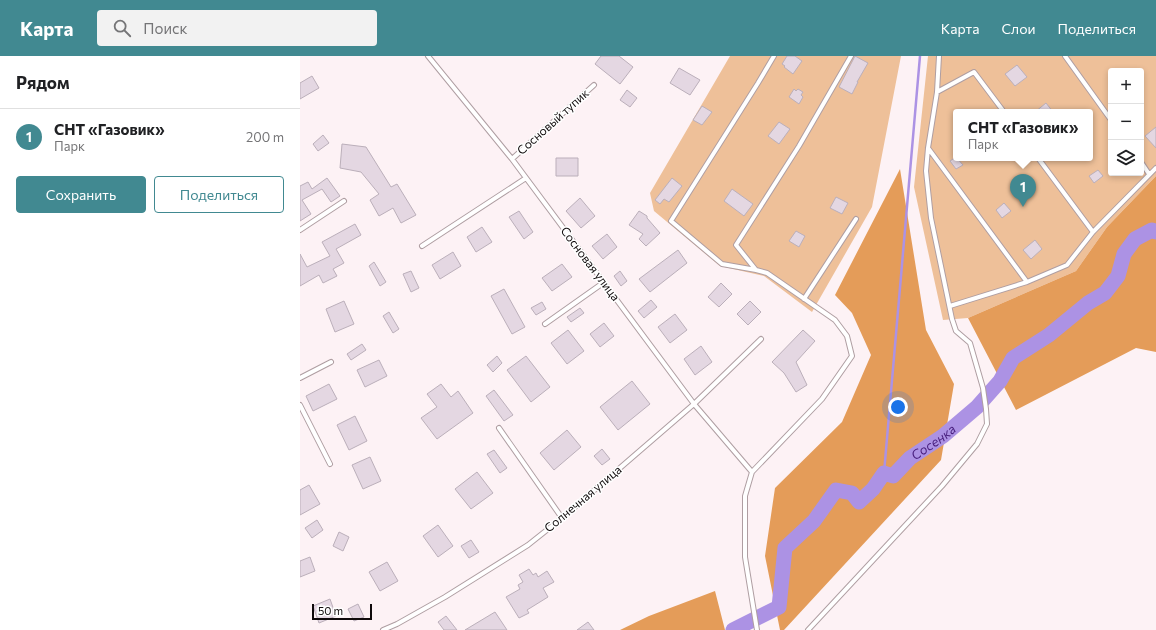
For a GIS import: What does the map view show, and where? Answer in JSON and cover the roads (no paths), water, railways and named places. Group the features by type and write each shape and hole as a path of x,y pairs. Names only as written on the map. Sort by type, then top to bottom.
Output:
{"lane":[{"name":"Сосновая улица","path":"428,56 512,159 694,404 752,472"},
{"path":"756,628 745,557 745,496 752,472 822,399 852,356 848,336 835,320 767,273 722,264 672,221 774,56"},
{"path":"756,270 736,244 799,146 851,56"},
{"path":"808,630 942,486 977,444 987,424 983,388 970,343 956,331 931,218 926,171 937,92 939,56"},
{"path":"1065,56 1108,116"},
{"path":"937,92 974,72 1002,109"},
{"name":"Сосновый тупик","path":"512,159 594,85"},
{"path":"928,148 1027,282"},
{"path":"1040,161 1093,232"},
{"path":"1144,166 1149,174"},
{"path":"950,306 1027,282 1066,265 1093,232 1156,168"},
{"path":"422,246 526,178"},
{"path":"300,230 344,201"},
{"path":"804,298 856,219"},
{"path":"545,324 603,283"},
{"name":"Солнечная улица","path":"383,630 445,597 521,549 562,518 694,404 761,339"},
{"path":"300,378 331,362"},
{"path":"300,405 330,464"},
{"path":"499,428 562,518"}],"waterway":[{"path":"884,473 920,56"},
{"name":"Сосенка","path":"733,630 779,607 785,548 814,521 836,490 852,493 859,502 873,489 884,473 893,476 910,458 943,436 977,407 1000,381 1013,358 1049,335 1088,303 1105,293 1118,276 1124,254 1135,239 1152,230 1156,232"}],"place":[{"name":"СНТ «Газовик»","path":"1023,207"}]}
